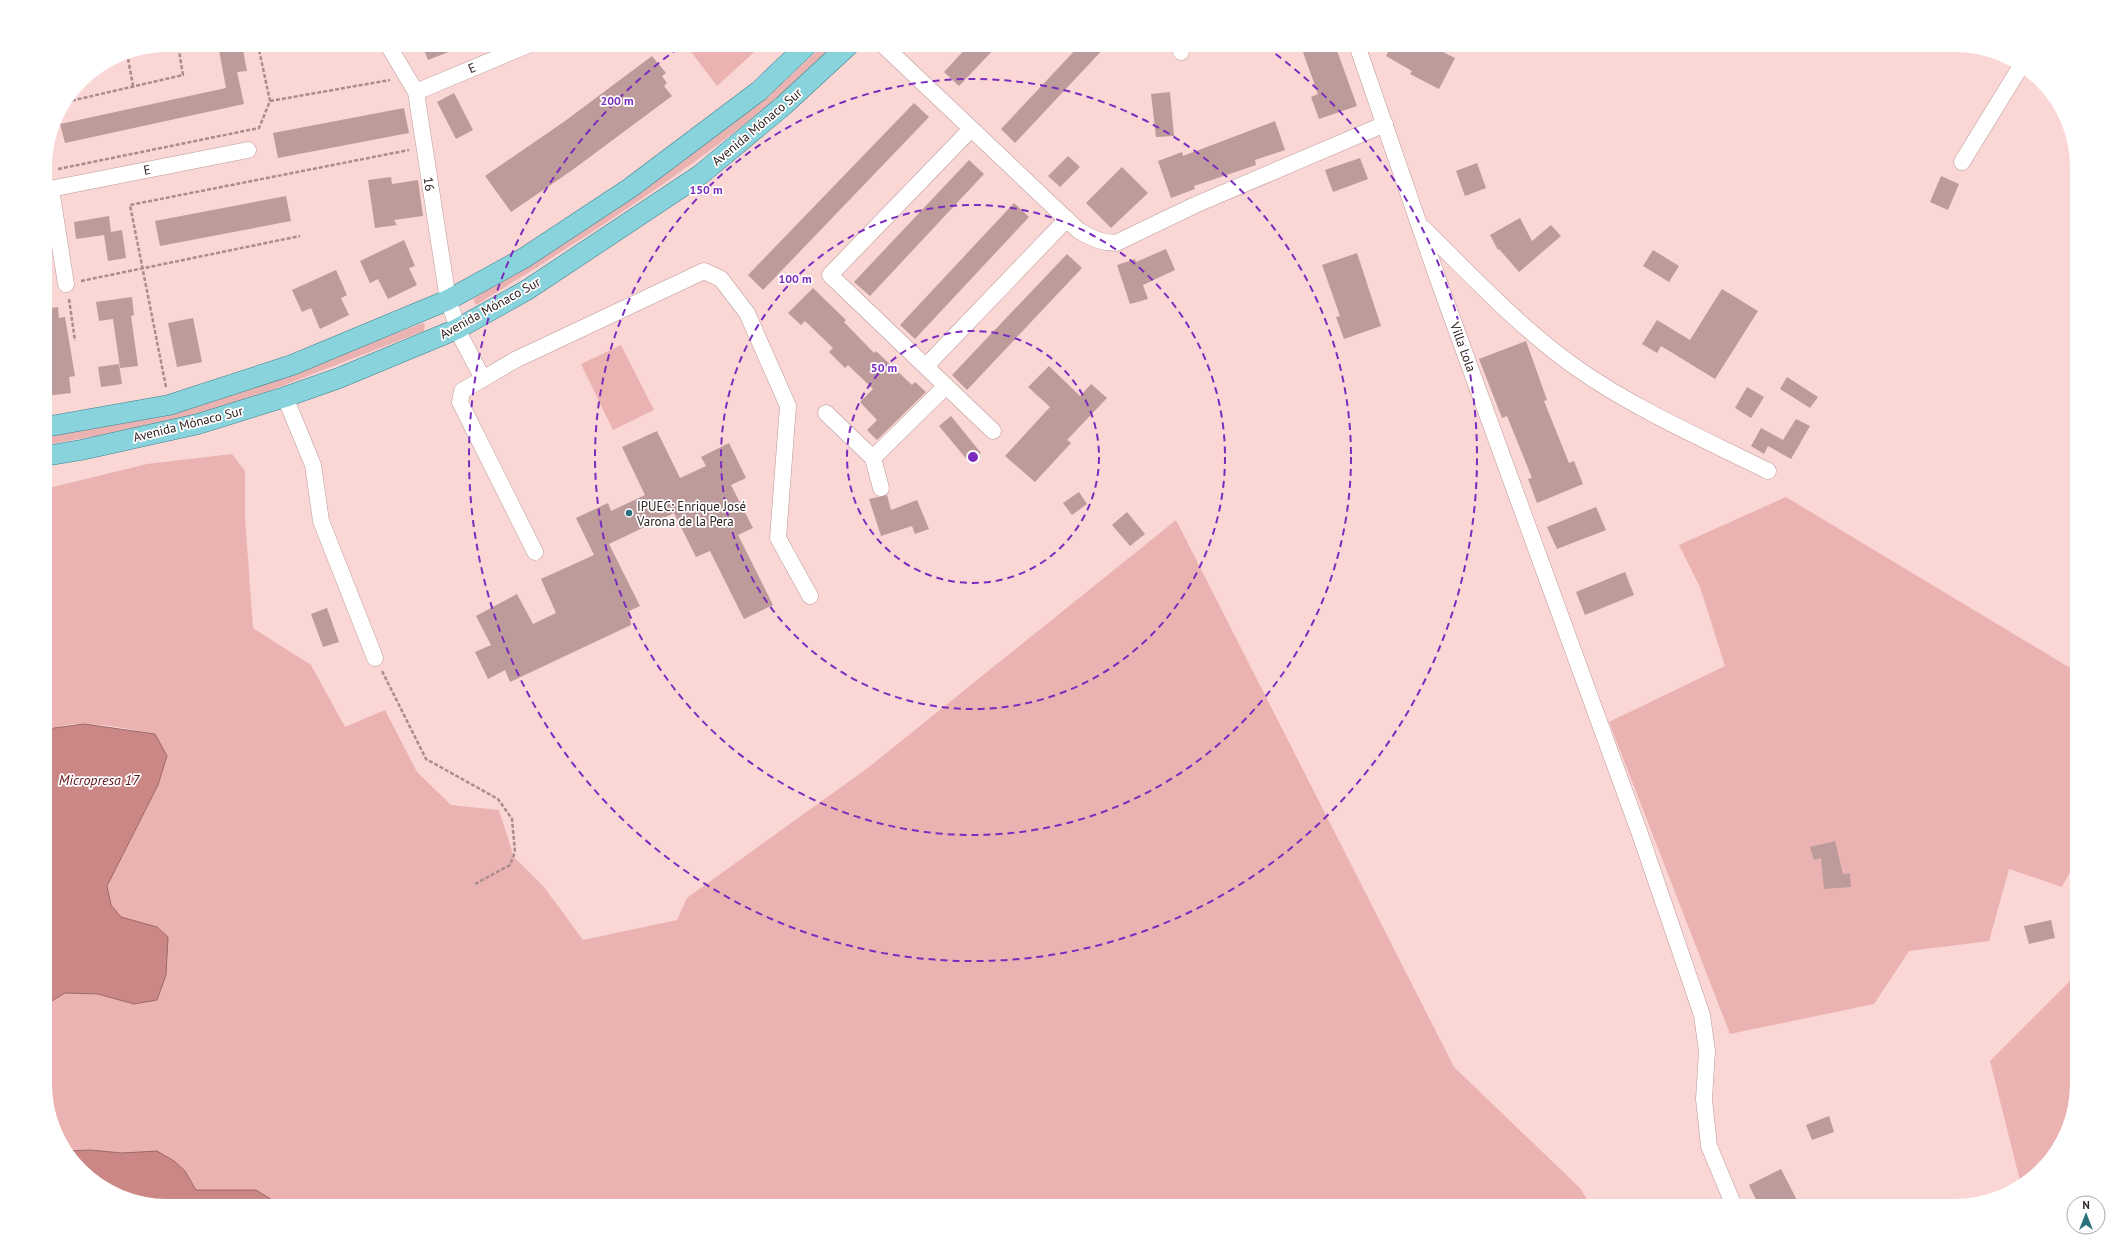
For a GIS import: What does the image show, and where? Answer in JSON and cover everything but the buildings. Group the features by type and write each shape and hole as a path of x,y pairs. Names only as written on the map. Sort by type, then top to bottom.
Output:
{"main road":[{"name":"Avenida Mónaco Sur","path":"52,426 169,405 292,365 448,300 524,258 630,188 759,91 800,52"},
{"name":"Avenida Mónaco Sur","path":"52,455 81,450 198,424 285,398 339,378 457,329 527,290 700,175 783,106 841,52"}],"street":[{"name":"16","path":"392,52 416,92 423,147 448,300 457,329 483,378"},
{"name":"E","path":"416,92 511,52"},
{"path":"890,52 1078,230 1092,239 1106,243 1116,243 1195,205 1385,124"},
{"name":"Villa Lola","path":"1359,52 1420,226 1640,834 1702,1016 1707,1051 1704,1099 1709,1146 1731,1199"},
{"path":"1962,162 2018,70"},
{"path":"971,129 830,275 993,431"},
{"name":"E","path":"52,188 248,150"},
{"path":"52,210 66,284"},
{"path":"926,366 1067,219"},
{"path":"1420,226 1547,346 1578,369 1621,397 1768,471"},
{"path":"536,552 460,402 462,390 515,360 704,271 722,279 747,313 788,406 778,538 810,596"},
{"path":"873,458 946,386"},
{"path":"285,398 313,465 321,521 375,658"},
{"path":"826,413 873,458 881,488"}],"path":[{"path":"74,100 183,75 179,52"},
{"path":"53,170 259,128 270,101 260,52"},
{"path":"128,59 133,86"},
{"path":"270,101 407,77"},
{"path":"167,393 130,205 423,147"},
{"path":"75,341 66,284 142,270 300,236"},
{"path":"375,658 426,759 498,798 512,819 515,852 510,866 475,884"}],"shaded area":[{"path":"691,52 754,52 717,86"},
{"path":"816,52 827,52 769,105 699,159 626,210 476,305 473,299 639,194 768,97"},
{"path":"423,323 425,324 424,331 248,399 174,422 52,444 52,435 174,413 242,392"},
{"path":"621,345 654,410 613,430 581,364"},
{"path":"232,454 245,471 245,517 253,628 311,665 345,727 385,710 417,772 451,805 499,810 514,857 544,887 583,940 677,920 687,898 869,767 1176,520 1454,1067 1580,1188 1587,1199 270,1199 256,1190 196,1190 185,1171 174,1161 122,1153 90,1150 73,1151 64,1135 54,1107 52,1092 52,1001 65,993 98,994 134,1004 157,927 121,917 111,905 107,886 158,785 167,756 155,734 118,727 90,724 65,725 52,731 52,487 147,464"},
{"path":"1786,497 2070,668 2070,872 2062,887 2009,869 1989,941 1909,951 1874,1004 1730,1034 1609,722 1725,666 1700,587 1679,545"},
{"path":"2070,981 2070,1084 2066,1114 2055,1142 2036,1165 2020,1179 1990,1061"}],"water":[{"name":"Micropresa 17","path":"84,724 155,734 167,756 158,785 107,886 111,905 121,917 157,927 168,937 166,975 157,1000 134,1004 98,994 65,993 52,1001 52,730 54,728"},
{"path":"90,1150 122,1153 157,1151 174,1161 185,1171 196,1190 256,1190 270,1199 167,1199 137,1195 109,1184 103,1180 91,1171 73,1151"}],"place":[{"name":"IPUEC: Enrique José Varona de la Pera","path":"629,513"}]}
